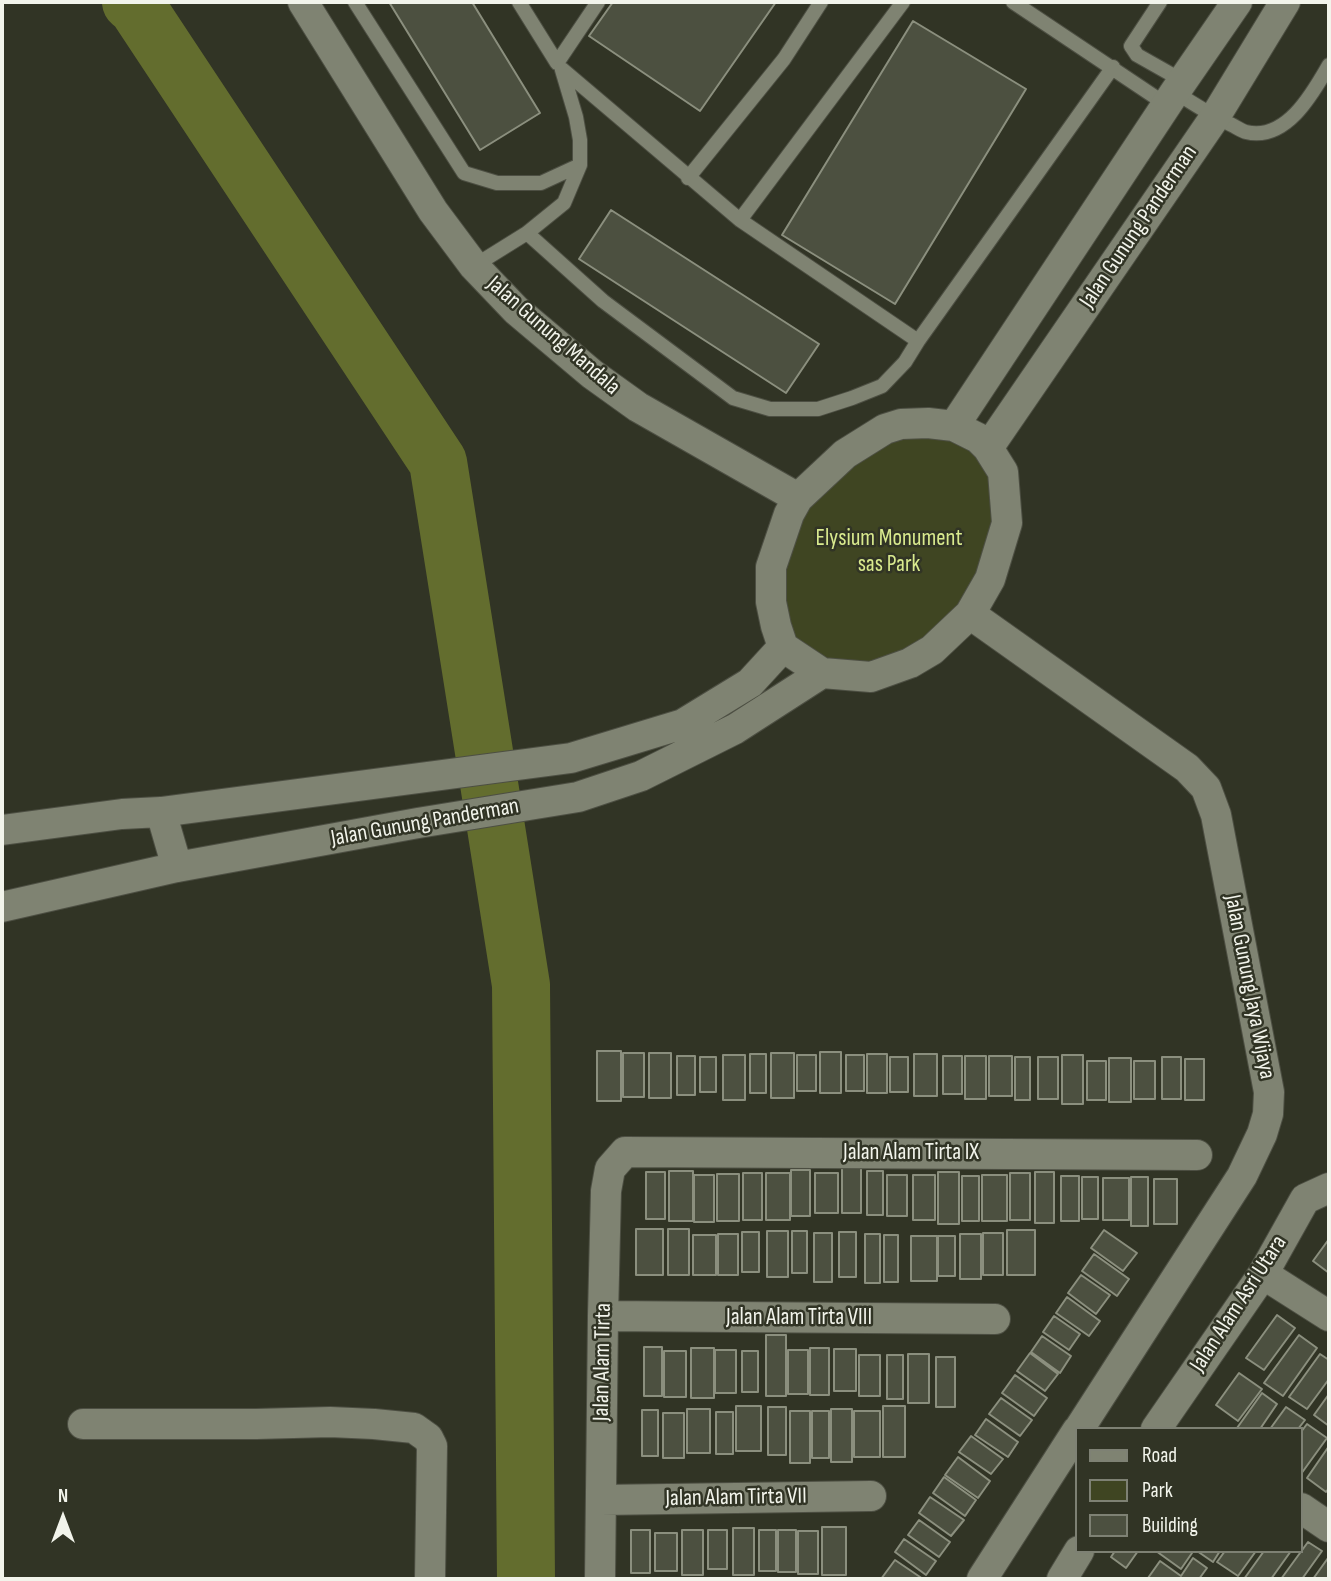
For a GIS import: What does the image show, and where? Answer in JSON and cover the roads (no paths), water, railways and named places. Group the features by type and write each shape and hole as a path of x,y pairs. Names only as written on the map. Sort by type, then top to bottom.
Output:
{"street":[{"name":"Jalan Gunung Mandala","path":"303,2 433,211 474,266 516,310 592,374 638,407 798,498"},
{"name":"Jalan Gunung Panderman","path":"954,426 1237,2"},
{"name":"Jalan Gunung Panderman","path":"988,448 1215,117 1284,2"},
{"path":"915,423 954,426 978,438 988,448 1003,472 1007,523 990,579 970,614 932,650 910,663 870,677 822,673 783,647 771,603 771,567 789,514 798,498 845,454 885,429 915,423"},
{"name":"Jalan Gunung Jaya Wijaya","path":"970,614 1188,768 1206,788 1216,816 1269,1092 1268,1114 1262,1134 1242,1176 1080,1427"},
{"name":"Jalan Gunung Panderman","path":"2,830 122,814 161,812 571,758 683,724 750,683 783,647"},
{"name":"Jalan Gunung Panderman","path":"2,907 177,867 578,797 641,776 735,729 822,673"},
{"path":"161,812 177,867"},
{"name":"Jalan Alam Tirta IX","path":"625,1152 1197,1155"},
{"name":"Jalan Alam Tirta","path":"600,1579 606,1191 610,1169 625,1152"},
{"name":"Jalan Alam Asri Utara","path":"1166,1425 1264,1273 1305,1199 1329,1188"},
{"path":"1264,1273 1329,1316"},
{"name":"Jalan Alam Tirta VIII","path":"603,1316 995,1319"},
{"path":"83,1424 330,1422 414,1428 428,1438 432,1446 430,1579"},
{"name":"Jalan Gunung Jaya Wijaya","path":"982,1579 1076,1433"},
{"name":"Jalan Alam Tirta VII","path":"601,1500 870,1496"},
{"path":"1303,1509 1329,1527"},
{"path":"1063,1579 1078,1553"}],"lane":[{"path":"355,2 464,173 497,183 541,183 580,165"},
{"path":"474,266 527,233 564,203 580,165 576,117 559,66 519,2"},
{"path":"559,66 598,2"},
{"path":"688,178 784,59 821,2"},
{"path":"740,220 904,2"},
{"path":"1013,2 1112,67 1175,93 1247,133 1270,133 1293,118 1315,90 1329,65"},
{"path":"1160,2 1131,46 1175,93"},
{"path":"559,66 740,220 918,341"},
{"path":"527,233 603,301 733,398 770,409 818,409 882,386 905,362 1112,67"}],"waterway":[{"path":"131,2 137,7 438,462 521,985 526,1579"}],"park label":[{"name":"Elysium Monument sas Park","path":"889,552"}]}
